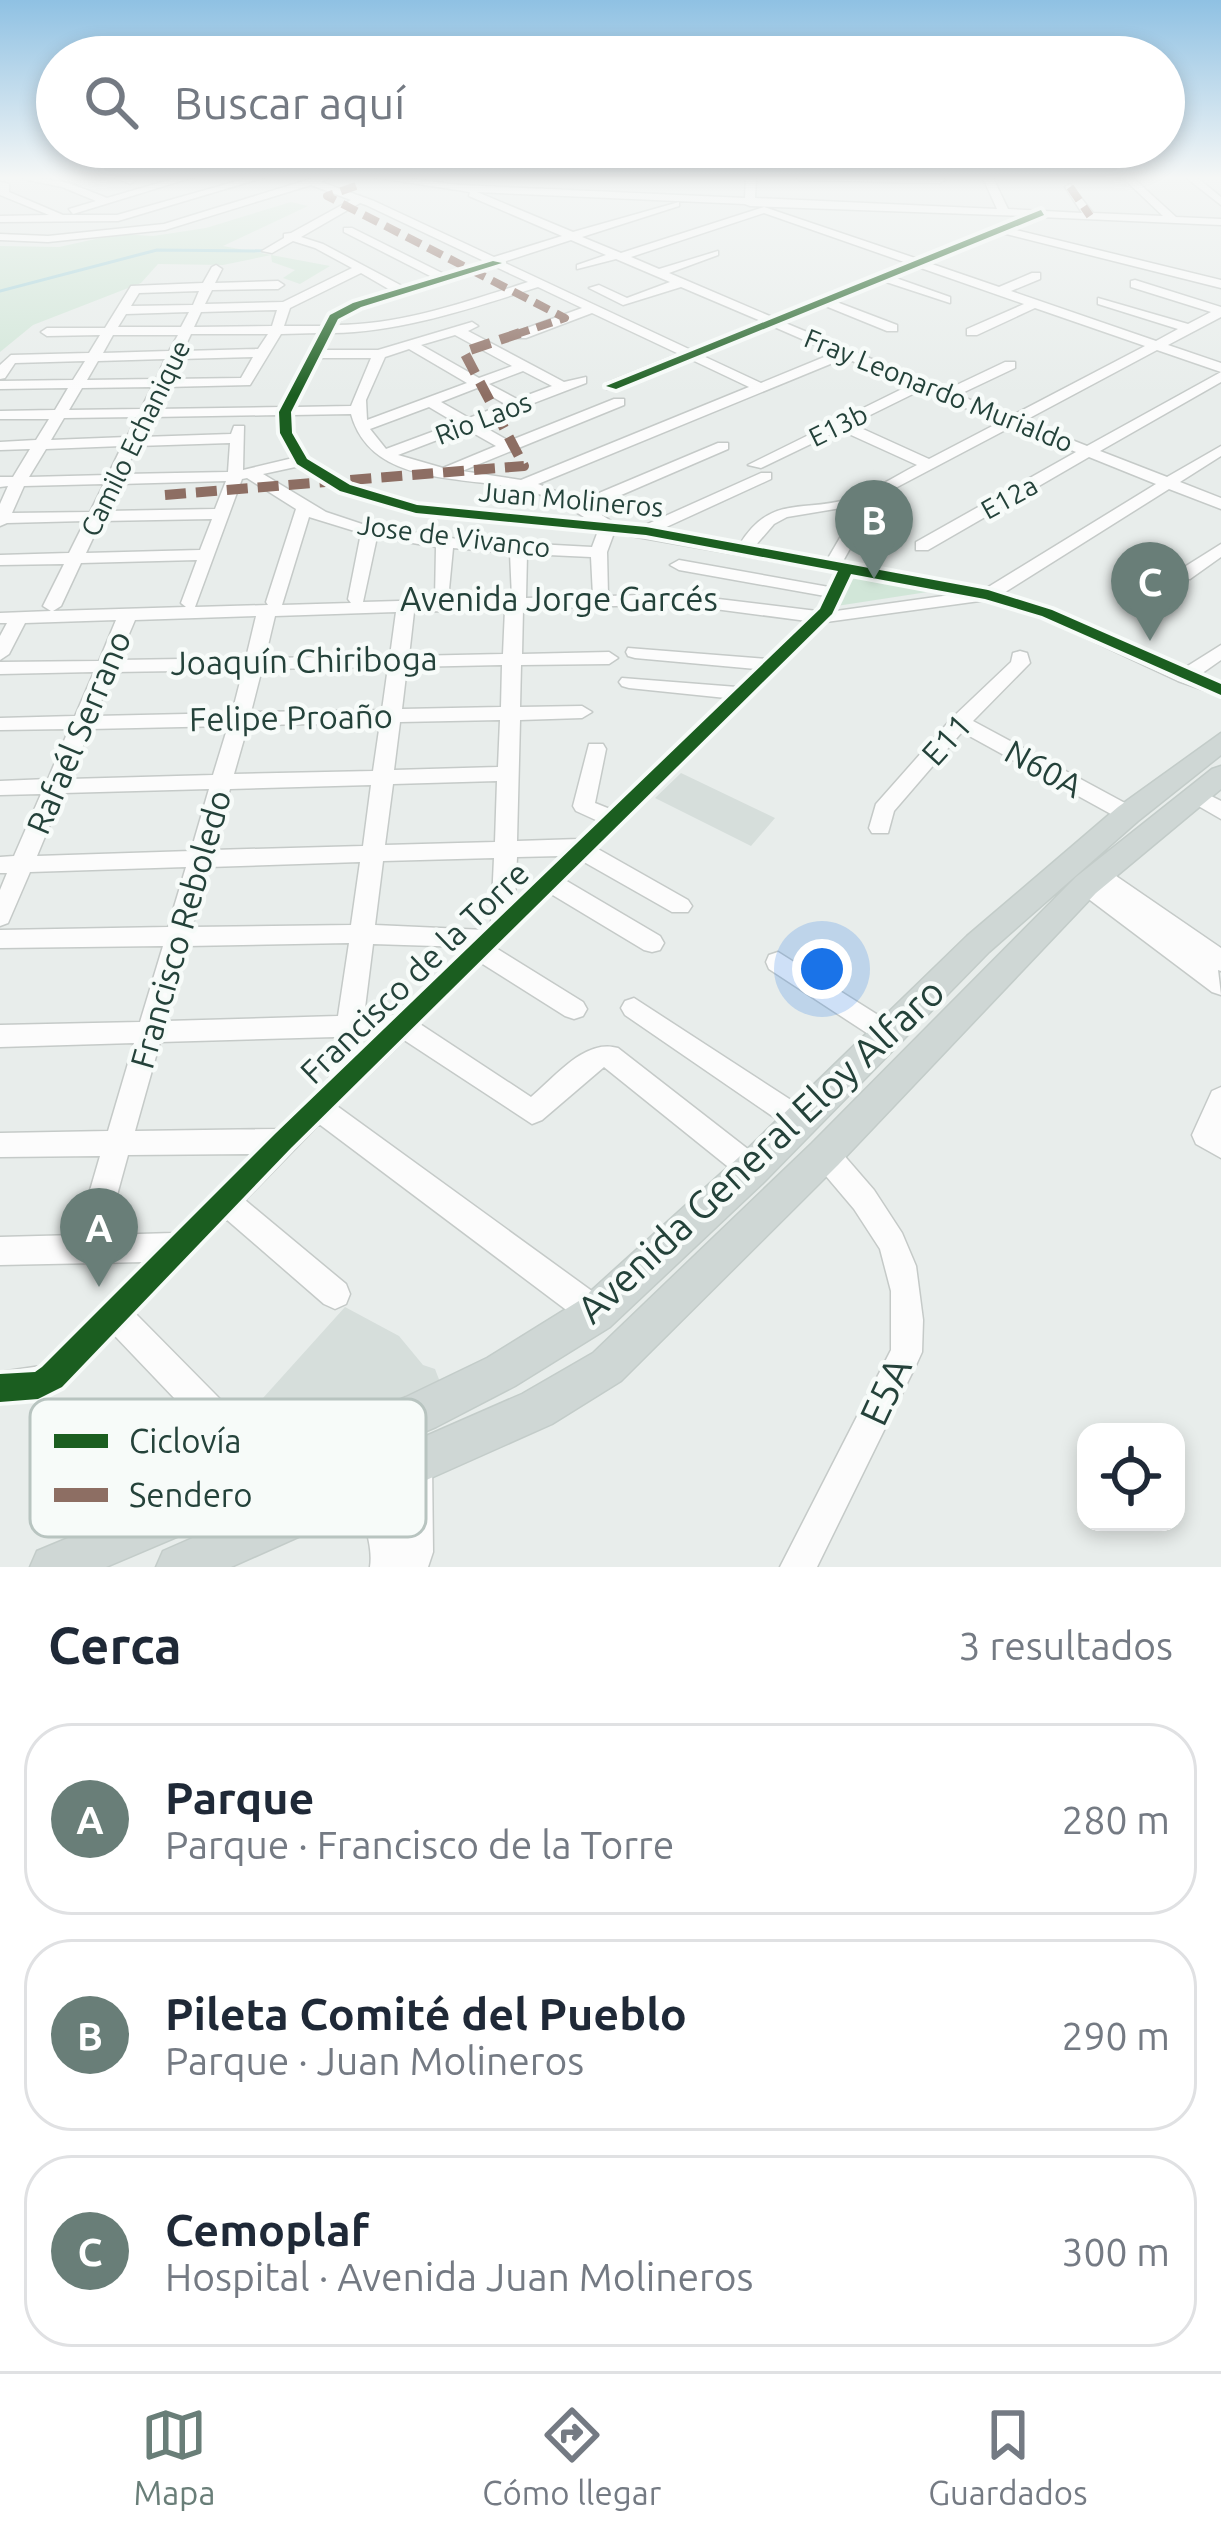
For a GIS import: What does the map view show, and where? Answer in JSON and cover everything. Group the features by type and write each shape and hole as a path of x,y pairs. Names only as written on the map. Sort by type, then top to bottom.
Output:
{"main road":[{"name":"Avenida General Eloy Alfaro","path":"426,1458 537,1409 607,1366 825,1154 992,954 1128,814 1221,742"},
{"name":"Avenida General Eloy Alfaro","path":"426,1406 501,1372 596,1313 752,1169 888,1034 1212,794"},
{"name":"Avenida General Eloy Alfaro","path":"52,1567 125,1537"},
{"name":"Avenida General Eloy Alfaro","path":"179,1567 249,1537"}],"street":[{"path":"325,249 401,291"},
{"path":"386,249 446,279"},
{"path":"467,249 760,388"},
{"path":"6,479 243,475 302,461 286,433 285,412 326,328 347,308 533,249"},
{"name":"Fray Leonardo Murialdo","path":"602,249 921,385 1221,504"},
{"path":"581,267 640,249"},
{"path":"877,249 1221,372"},
{"path":"612,386 953,249"},
{"path":"1088,249 1221,281"},
{"path":"632,275 714,253"},
{"path":"123,310 285,306 360,268"},
{"name":"Camilo Echanique","path":"52,606 216,269"},
{"path":"882,277 946,300"},
{"path":"998,292 1036,277"},
{"path":"613,282 595,288 627,302 680,283"},
{"path":"47,332 373,328 539,283"},
{"path":"1135,284 1221,311"},
{"path":"222,514 0,519 6,479 40,445 140,287 278,285"},
{"path":"823,301 892,328"},
{"path":"1102,301 1188,328"},
{"path":"972,332 1033,304"},
{"path":"0,385 245,382 278,329 285,306"},
{"path":"521,334 594,308"},
{"path":"746,548 759,524 804,506 850,504 1221,311"},
{"path":"315,354 379,354 465,329 521,367 562,387"},
{"path":"411,345 517,405"},
{"path":"524,484 845,352"},
{"path":"0,375 11,359 265,353"},
{"path":"379,354 357,410 360,428 385,455 444,473 524,484 608,526 598,551 600,594"},
{"path":"947,394 1010,365"},
{"path":"360,428 521,367"},
{"name":"E12a","path":"922,546 1221,372"},
{"name":"Rio Laos","path":"385,455 581,380"},
{"name":"E13b","path":"646,530 921,385"},
{"path":"430,401 508,447"},
{"path":"444,473 619,402"},
{"path":"0,415 357,410"},
{"path":"190,603 222,514 243,475 237,438 243,411"},
{"path":"840,424 928,464"},
{"path":"0,446 237,438"},
{"path":"578,507 723,446"},
{"path":"988,595 1220,452"},
{"name":"Juan Molineros","path":"302,461 345,488 416,509 646,530 988,595 1047,613 1186,677"},
{"name":"Jose de Vivanco","path":"243,475 304,508 370,529 518,548 598,551"},
{"name":"Francisco Reboledo","path":"88,1247 254,661 304,508"},
{"path":"357,599 370,529"},
{"path":"840,566 847,541 864,533"},
{"path":"441,597 445,540"},
{"path":"491,939 504,852 518,548"},
{"path":"1184,574 1221,548"},
{"path":"0,560 206,555"},
{"path":"679,565 828,606"},
{"name":"Francisco de la Torre","path":"0,1388 38,1385 52,1378 342,1082 586,849 828,606 840,566"},
{"name":"Avenida Jorge Garcés","path":"0,607 406,606 678,591 828,606"},
{"name":"Avenida Jorge Garcés","path":"10,617 441,597 828,606 988,595"},
{"path":"342,1082 406,606"},
{"name":"Rafaél Serrano","path":"0,917 11,865 56,786 128,614"},
{"path":"0,654 10,617"},
{"path":"1186,677 1221,651"},
{"path":"635,652 770,665"},
{"name":"E11","path":"880,828 884,809 960,722 1021,663 1020,656"},
{"name":"Joaquín Chiriboga","path":"0,668 609,658"},
{"path":"1186,677 1221,690"},
{"path":"1186,677 1190,685 1221,702"},
{"path":"629,682 742,694"},
{"name":"Felipe Proaño","path":"0,724 582,712"},
{"name":"N60A","path":"960,722 1128,814"},
{"path":"596,749 584,806 614,820"},
{"path":"0,788 507,774"},
{"path":"11,865 586,849 680,906"},
{"path":"1093,879 1221,962"},
{"path":"1093,879 1221,985"},
{"path":"550,882 652,943"},
{"path":"0,939 361,934 491,939 574,1009"},
{"path":"778,962 888,1034"},
{"path":"634,1008 801,1121"},
{"path":"0,1036 402,1025 532,1112 598,1057 608,1056 752,1169"},
{"path":"1221,1099 1206,1135 1221,1146"},
{"path":"317,1107 596,1313"},
{"path":"0,1145 283,1141"},
{"name":"E5A","path":"798,1567 906,1352 910,1314 904,1271 889,1232 825,1154"},
{"path":"225,1201 335,1294"},
{"path":"0,1250 177,1247"},
{"path":"113,1312 197,1399"},
{"path":"386,1537 388,1567"},
{"path":"410,1567 416,1537"}],"shaded area":[{"path":"681,773 775,818 751,846 655,798"},
{"path":"345,1307 399,1336 423,1365 435,1369 440,1382 397,1399 262,1399"}],"green space":[{"path":"0,249 240,249 330,266 300,284 283,278 295,270 272,262 271,255 223,265 158,264 141,283 33,325 0,352"},
{"path":"847,567 974,593 934,591 830,607"}],"waterway":[{"path":"0,291 157,250 268,251"}],"marked path":[{"path":"165,495 524,466 464,352 565,318 431,249"}],"cycle path":[{"path":"612,386 951,249"},
{"path":"497,263 357,305 334,317 285,412 286,433 302,461 345,488 416,509 646,531 988,595 1047,613 1221,690"},
{"path":"0,1388 38,1385 52,1377 283,1141 827,611 847,567"}],"place":[{"name":"Pileta Comité del Pueblo","path":"874,579"},
{"name":"Cemoplaf","path":"1150,641"},
{"name":"Parque","path":"99,1287"}]}
